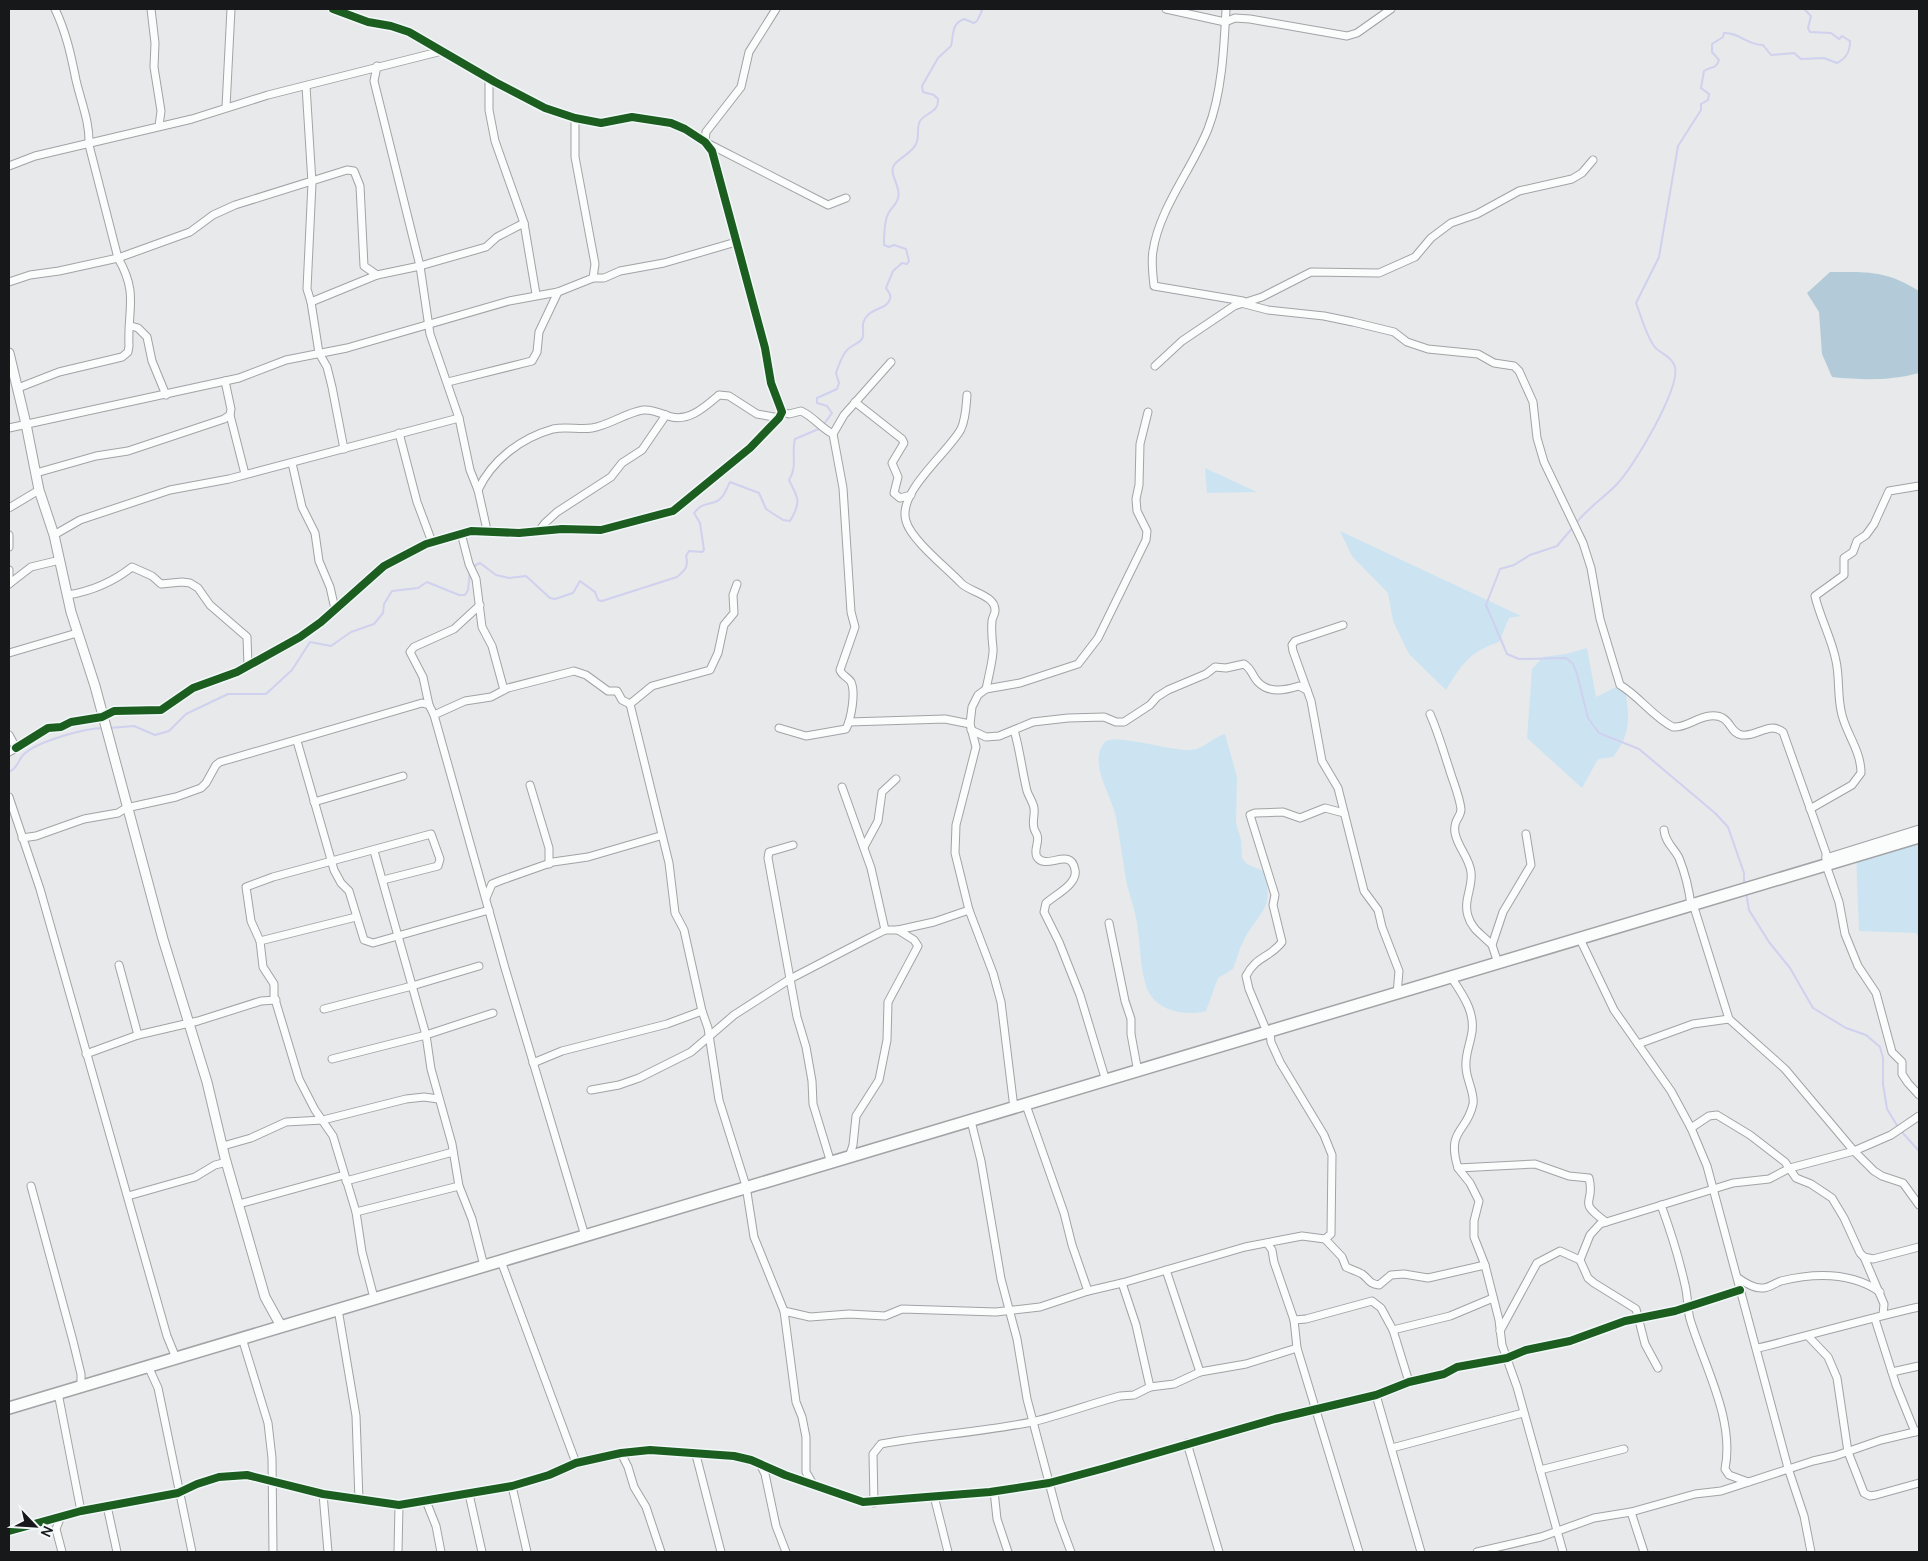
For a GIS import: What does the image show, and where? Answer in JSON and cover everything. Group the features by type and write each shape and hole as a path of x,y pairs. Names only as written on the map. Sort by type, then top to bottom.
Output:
{"main road":[{"path":"9,1408 746,1186 831,1163 1397,995 1826,861 1919,837"}],"street":[{"path":"18,388 59,372 122,356 128,352 131,326 133,297 118,258 89,145 89,133 82,98 66,33 55,9"},
{"path":"151,9 155,43 154,67 162,111 159,126"},
{"path":"226,107 231,9"},
{"path":"333,9 368,22 391,26 409,32 545,108 575,118 602,123 632,118 672,124 685,129 705,142 828,205 846,198"},
{"path":"776,9 749,52 741,87 706,132 705,142 712,151 765,348 771,383 781,415"},
{"path":"1166,9 1225,22 1235,18 1250,19 1314,32 1352,35 1390,9"},
{"path":"1226,9 1218,94 1214,111 1196,156 1164,215 1157,234 1153,252 1154,286 1245,303 1268,310 1324,316 1353,322 1394,332 1407,342 1428,350 1478,354 1494,363 1514,366 1519,372 1533,402 1537,438 1544,462 1583,543 1591,568 1600,618 1620,686 1633,693 1647,709 1673,727 1683,726 1700,718 1719,716 1730,722 1737,733 1742,735 1769,728 1780,730 1786,736 1839,902 1845,934 1858,966 1876,993 1892,1052 1902,1062 1902,1074 1919,1095"},
{"path":"9,166 35,156 89,145 123,134 192,119 226,107 442,50"},
{"path":"377,66 374,81 398,169 420,266 428,323 434,346 460,418 470,470 478,490 487,530"},
{"path":"489,78 489,110 495,141 524,223 536,294"},
{"path":"306,86 312,180 307,289 311,302 319,353 326,367 332,387 344,449"},
{"path":"575,118 575,157 595,264 593,278"},
{"path":"1155,366 1182,341 1245,303 1311,272 1379,273 1415,257 1431,238 1451,223 1477,214 1518,192 1572,179 1582,173 1593,160"},
{"path":"9,282 30,275 59,271 118,258 190,232 213,216 235,205 347,170 354,171 358,176 364,266 377,275"},
{"path":"311,302 377,275 420,266 486,247 497,237 524,223"},
{"path":"9,428 225,381 286,360 355,345 536,294 558,292 593,278 604,278 620,271 664,262 736,242"},
{"path":"448,382 532,361 537,352 539,332 558,292"},
{"path":"131,326 138,328 147,337 152,361 166,395"},
{"path":"9,353 39,490 54,535 77,633 84,649 126,808 207,1082 227,1162 266,1297 281,1326"},
{"path":"779,728 806,736 846,729 849,722 852,704 852,683 840,670 855,627 851,612 843,488 833,434 844,415 891,362"},
{"path":"225,381 231,409 230,415 245,474"},
{"path":"478,490 486,474 497,462 533,437 555,429 591,428 609,424 643,410 654,410 666,415 682,418 701,410 719,396 729,396 757,414 781,415 802,411 812,417 820,428 833,434"},
{"path":"967,396 965,420 960,430 919,481 911,495 905,512 906,522 912,532 939,564 950,570 961,584 986,597 994,606 995,611 991,634 993,648 986,689"},
{"path":"856,402 904,443 892,463 898,477 894,493 900,498 911,495"},
{"path":"1014,1108 1000,1002 993,973 969,910 954,842 976,747 971,727 975,700 986,689 1020,683 1073,666 1090,651 1098,638 1146,540 1147,531 1137,511 1136,499 1139,485 1140,444 1148,412"},
{"path":"36,473 96,456 128,451 224,419 230,415"},
{"path":"539,532 545,522 557,512 611,478 622,463 642,450 666,415"},
{"path":"9,752 48,728 103,719 114,711 130,709 146,712 160,710 193,688 237,672 300,637 384,566 405,553 432,542 460,533 487,530 500,533 539,532 562,529 601,530 673,511 750,448 781,415"},
{"path":"54,535 80,520 161,493 292,463 460,418"},
{"path":"399,433 417,502 432,542"},
{"path":"292,463 302,507 318,543 319,561 330,587 335,609"},
{"path":"1810,809 1852,784 1861,773 1858,751 1842,715 1834,652 1815,596 1844,575 1844,558 1853,552 1858,541 1865,536 1874,524 1890,491 1919,486"},
{"path":"9,508 39,490"},
{"path":"460,533 473,572 480,605 482,627 492,646 504,690"},
{"path":"9,535 9,547"},
{"path":"9,584 31,567 60,560"},
{"path":"68,595 86,592 107,583 132,567 152,576 162,584 190,583 198,588 210,606 247,637 248,666"},
{"path":"9,570 9,584"},
{"path":"630,704 652,686 710,670 718,653 724,624 734,613 734,595 737,584"},
{"path":"480,605 454,630 414,647 410,652 423,677 429,706 434,715 585,1236"},
{"path":"1343,625 1309,635 1295,641 1292,645 1297,665 1307,690 1322,761 1338,788 1364,891 1378,910 1382,927 1399,971 1397,995"},
{"path":"9,653 77,633"},
{"path":"849,722 945,719 971,727 986,737 999,736 1033,722 1068,718 1104,717 1116,722 1124,722 1150,705 1168,690 1206,674 1215,666 1226,668 1244,664 1250,668 1258,682 1264,687 1284,690 1299,686 1307,690"},
{"path":"434,715 465,702 491,697 504,690 574,671 586,675 608,691 617,691 622,700 630,704"},
{"path":"22,838 36,836 84,819 118,813 126,808 176,797 201,788 220,762 422,703 429,706"},
{"path":"630,704 660,836 669,863 675,913 684,930 702,1011 710,1037 720,1100 746,1186 754,1237 784,1311 796,1402 806,1437 806,1472 813,1484"},
{"path":"1430,714 1458,791 1461,810 1454,823 1456,835 1461,850 1469,862 1472,873 1466,901 1469,919 1475,930 1492,944 1498,963"},
{"path":"1014,730 1028,793 1034,807 1034,828 1038,840 1035,850 1037,857 1042,861 1048,862 1064,858 1070,861 1075,868 1076,876 1070,884 1046,903 1044,912 1059,942 1080,995 1106,1081"},
{"path":"9,735 16,748"},
{"path":"297,741 337,878 349,891 360,931 368,942 398,937 489,910"},
{"path":"314,802 403,776"},
{"path":"864,847 878,821 882,792 896,779"},
{"path":"530,785 549,848 549,864"},
{"path":"842,786 864,847 885,930"},
{"path":"9,797 40,889 167,1336 176,1358"},
{"path":"1326,1240 1332,1234 1334,1167 1332,1156 1324,1135 1280,1062 1271,1042 1269,1032 1249,989 1246,976 1255,962 1278,947 1282,942 1273,905 1275,895 1250,815 1255,813 1283,812 1300,818 1325,808 1344,813"},
{"path":"1826,861 1919,829"},
{"path":"1664,830 1670,847 1678,856 1729,1019 1785,1069 1854,1151 1882,1176 1903,1183 1919,1205"},
{"path":"374,1298 362,1252 356,1212 333,1136 314,1110 299,1079 276,1000 274,984 263,967 260,941 251,921 246,887 431,834 440,859 438,866 383,880"},
{"path":"1492,944 1504,912 1532,865 1526,834"},
{"path":"486,898 492,884 549,864 588,858 660,836"},
{"path":"793,845 774,849 769,852 768,858 797,1017 806,1047 812,1081 813,1104 831,1163"},
{"path":"374,851 426,1035 438,1099 453,1152 459,1186 472,1219 484,1266"},
{"path":"591,1090 619,1085 638,1078 690,1052 734,1015 790,978 885,930 898,930 969,910"},
{"path":"260,941 356,917"},
{"path":"1109,923 1125,1001 1131,1019 1131,1034 1138,1072"},
{"path":"849,1157 853,1145 856,1116 880,1080 887,1040 888,1002 918,946 910,936 898,930"},
{"path":"1580,939 1614,1010 1671,1091 1691,1128 1707,1166 1715,1190 1740,1290 1758,1348 1788,1468 1804,1516 1811,1552"},
{"path":"119,965 138,1036"},
{"path":"324,1009 479,966"},
{"path":"1451,977 1470,1011 1474,1026 1466,1059 1468,1084 1473,1102 1470,1113 1457,1132 1454,1152 1458,1168 1470,1182 1479,1201 1474,1221 1474,1237 1485,1265 1502,1345 1558,1529 1563,1552"},
{"path":"86,1054 138,1036 261,1001 276,1000"},
{"path":"534,1063 562,1051 653,1028 702,1011"},
{"path":"332,1059 426,1035 493,1013"},
{"path":"1638,1044 1693,1024 1729,1019"},
{"path":"223,1146 251,1138 286,1122 323,1120 406,1099 424,1097 438,1099"},
{"path":"1026,1105 1064,1213 1072,1245 1088,1291"},
{"path":"1691,1128 1709,1116 1717,1115 1750,1135 1790,1168 1800,1182 1812,1184 1832,1198 1844,1218 1860,1253 1864,1257 1880,1292 1884,1304 1883,1315"},
{"path":"1580,1260 1594,1228 1606,1222 1733,1183 1769,1179 1790,1168 1854,1151 1890,1135 1919,1116"},
{"path":"970,1121 981,1161 1001,1279 1034,1421 1049,1483 1071,1552"},
{"path":"239,1204 453,1152"},
{"path":"128,1196 195,1177 215,1165 227,1162"},
{"path":"1458,1168 1535,1164 1569,1176 1586,1176 1590,1183 1588,1205 1590,1210 1606,1222"},
{"path":"31,1186 73,1341 81,1374 81,1386"},
{"path":"356,1212 459,1186"},
{"path":"1661,1205 1677,1250 1690,1318 1724,1420 1728,1448 1724,1469 1729,1475 1748,1482"},
{"path":"784,1311 810,1316 849,1314 885,1316 902,1309 988,1312 1040,1307 1088,1291 1245,1247 1302,1236 1326,1240 1342,1257 1346,1268 1365,1276 1368,1282 1379,1285 1391,1275 1404,1274 1428,1278 1479,1269 1485,1265"},
{"path":"1267,1243 1272,1250 1274,1262 1294,1320 1297,1348 1318,1410 1358,1552"},
{"path":"1864,1257 1873,1259 1919,1247"},
{"path":"1500,1331 1540,1260 1560,1251 1580,1260 1588,1278 1612,1296 1629,1303 1636,1309 1645,1344 1658,1368"},
{"path":"501,1261 576,1463"},
{"path":"1166,1270 1200,1372"},
{"path":"1738,1278 1746,1284 1764,1288 1794,1279 1834,1276 1868,1284 1880,1292"},
{"path":"1122,1283 1136,1325 1150,1387"},
{"path":"9,1531 81,1511 178,1493 219,1477 247,1475 323,1494 399,1505 512,1486 549,1475 576,1463 650,1450 696,1455 734,1456 863,1502 874,1503 994,1492 1049,1483 1275,1419 1376,1395 1409,1382 1444,1374 1457,1367 1507,1358 1526,1350 1570,1341 1625,1321 1689,1306 1740,1290"},
{"path":"1393,1330 1450,1316 1493,1298"},
{"path":"1294,1320 1306,1319 1372,1302 1381,1308 1393,1330 1409,1382"},
{"path":"1758,1348 1919,1307"},
{"path":"338,1309 356,1416 359,1500"},
{"path":"1477,1552 1541,1537 1558,1529 1594,1518 1631,1512 1748,1482 1788,1468 1848,1452 1881,1440 1917,1432 1892,1372 1875,1319"},
{"path":"1808,1336 1828,1357 1837,1378 1848,1452 1864,1493 1870,1496 1919,1483"},
{"path":"242,1338 268,1423 272,1458 273,1552"},
{"path":"874,1503 873,1454 881,1444 920,1437 965,1434 1034,1421 1120,1396 1134,1395 1150,1387 1174,1384 1200,1372 1246,1364 1297,1348"},
{"path":"148,1366 158,1388 178,1493 192,1552"},
{"path":"1892,1372 1919,1366"},
{"path":"58,1394 81,1511"},
{"path":"1376,1395 1422,1552"},
{"path":"1392,1448 1523,1413"},
{"path":"1188,1443 1219,1552"},
{"path":"1540,1470 1624,1448"},
{"path":"621,1454 628,1467 634,1487 646,1507 661,1552"},
{"path":"696,1455 720,1552"},
{"path":"760,1464 765,1474 776,1526 786,1552"},
{"path":"512,1486 527,1552"},
{"path":"994,1492 997,1519 1008,1552"},
{"path":"323,1494 328,1552"},
{"path":"469,1494 482,1552"},
{"path":"934,1496 948,1552"},
{"path":"426,1501 436,1526 442,1552"},
{"path":"398,1552 399,1505"},
{"path":"107,1506 118,1552"},
{"path":"1631,1512 1644,1552"},
{"path":"61,1516 56,1529 62,1552"}],"shaded area":[{"path":"1830,272 1866,272 1886,276 1919,291 1919,373 1875,379 1832,377 1822,354 1819,312 1807,293"},
{"path":"1205,468 1257,492 1207,493"},
{"path":"1340,531 1521,616 1509,618 1499,642 1480,650 1467,660 1446,690 1409,654 1393,621 1388,593 1352,556"},
{"path":"1587,648 1596,697 1624,683 1628,722 1624,739 1613,757 1598,759 1582,788 1527,738 1532,669 1543,657 1566,654"},
{"path":"1225,734 1237,777 1236,823 1241,840 1242,858 1247,864 1263,871 1268,892 1267,900 1262,913 1240,948 1233,969 1218,978 1206,1011 1184,1013 1168,1009 1156,1001 1151,996 1144,979 1138,927 1127,885 1116,817 1102,779 1099,759 1100,750 1105,742 1120,740 1191,750 1200,748"},
{"path":"1919,834 1919,938 1916,933 1859,931 1856,854"}],"waterway":[{"path":"824,424 832,413 827,406 817,403 817,398 837,389 839,383 836,373 842,357 848,349 863,338 863,323 866,318 886,305 890,299 890,293 886,288 893,271 902,263 907,264 909,261 906,249 894,245 889,247 884,245 884,229 889,212 899,194 893,172 894,165 914,147 917,141 920,121 934,110 938,104 938,99 934,95 923,92 922,86 938,58 951,46 957,24 964,19 974,23 982,11 980,9"},
{"path":"1577,522 1618,483 1634,461 1663,409 1675,378 1673,363 1651,342 1636,303 1659,257 1678,146 1701,110 1701,104 1708,100 1709,94 1701,88 1704,71 1715,67 1719,60 1712,52 1712,44 1723,37 1724,33 1729,33 1752,43 1763,45 1771,55 1794,53 1801,59 1824,58 1837,63 1843,59 1847,54 1850,41 1842,36 1839,39 1831,33 1810,32 1808,28 1811,16 1804,9"},
{"path":"472,567 480,563 496,575 509,578 526,576 550,598 555,599 573,593 580,581 595,592 598,600 602,601 677,577 686,568 686,556 689,551 702,552 704,550 700,523 694,513 701,506 721,499 730,482 759,493 766,509 783,520 790,521 797,504 796,496 789,480 794,465 795,439 821,428"},
{"path":"1574,526 1557,546 1530,555 1514,565 1500,569 1486,605 1507,654 1519,659 1566,658 1573,664 1588,718 1599,733 1639,749 1715,813 1728,827 1744,873 1744,884"},
{"path":"109,728 134,726 155,735 169,731 186,714 228,694 266,694 292,670 310,642 331,646 351,632 374,624 383,613 384,604 392,591 418,588 427,582 459,595 465,595 468,590 470,571"},
{"path":"9,772 16,767 23,755 39,745 74,733 104,728"},
{"path":"1746,892 1749,910 1769,942 1790,968 1813,1008 1846,1028 1866,1035 1880,1047 1883,1058 1883,1084 1887,1109 1898,1127"},
{"path":"1901,1131 1919,1151"}],"cycle path":[{"path":"16,748 48,728 61,727 71,722 102,717 114,711 161,710 193,688 237,672 300,637 321,622 384,566 426,544 471,531 519,533 562,529 601,530 673,511 750,448 779,418 782,412 771,383 765,348 712,151 705,142 685,129 671,123 632,117 601,123 575,118 545,108 495,82 409,32 391,26 368,22 333,9"},
{"path":"9,1531 81,1511 178,1493 219,1477 247,1475 323,1494 399,1505 512,1486 549,1475 576,1463 621,1453 650,1450 734,1456 751,1460 785,1475 863,1502 990,1492 1049,1483 1105,1468 1275,1419 1376,1395 1409,1382 1444,1374 1457,1367 1507,1358 1526,1350 1570,1341 1625,1321 1675,1311 1740,1290"}]}
